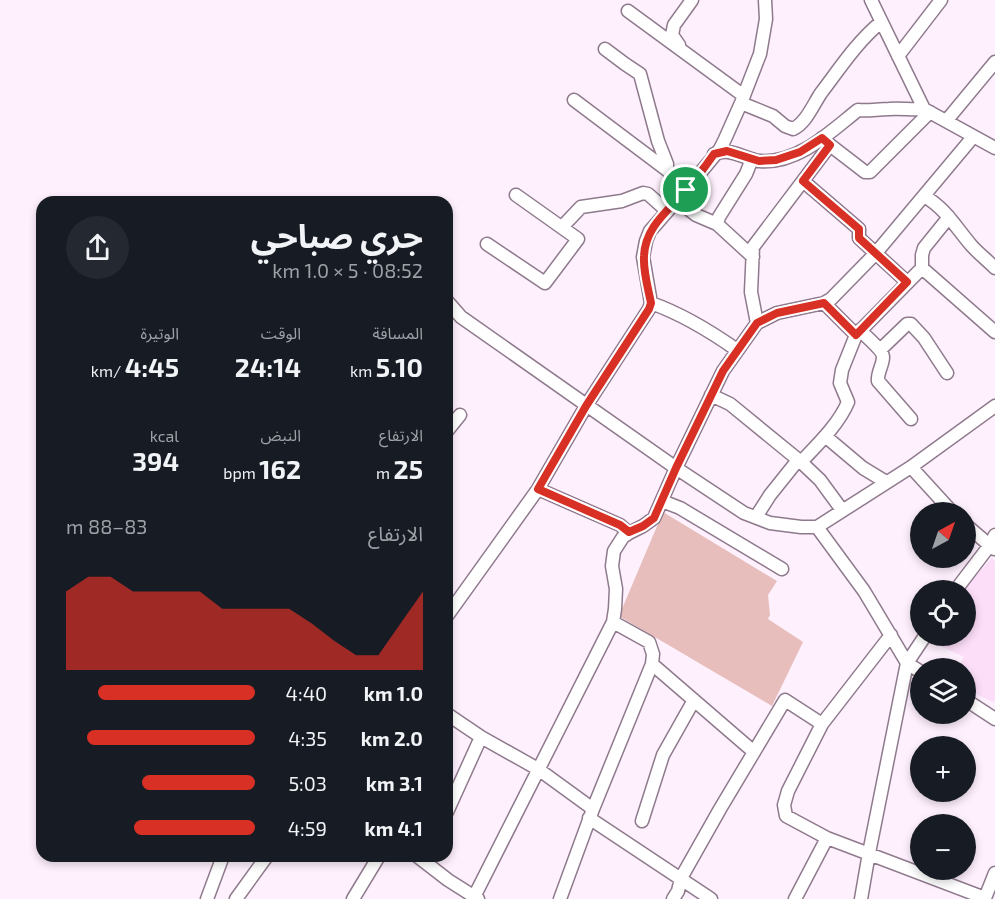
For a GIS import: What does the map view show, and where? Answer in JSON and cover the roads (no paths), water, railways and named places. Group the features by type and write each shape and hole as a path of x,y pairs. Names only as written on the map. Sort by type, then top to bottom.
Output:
{"street":[{"path":"692,0 674,25 672,35 676,43 728,81 742,99"},
{"path":"453,608 538,489 586,406 646,315 651,303 644,257 650,231 720,149 760,54 766,19 765,0"},
{"path":"871,0 927,111"},
{"path":"898,56 941,0"},
{"path":"628,12 742,99 793,129 803,122 816,100 852,52 881,21"},
{"path":"606,49 640,74 658,141 667,164 667,171"},
{"path":"946,120 995,62"},
{"path":"574,100 667,171 686,190"},
{"path":"757,323 751,292 753,247 803,181 826,142 858,110 891,108 927,111 995,148"},
{"path":"826,142 865,172 870,172 927,111"},
{"path":"427,862 475,898 613,622 616,589 612,567 614,551 629,532 654,518 723,371 757,323 777,313 824,303 831,298 875,254 973,137"},
{"path":"714,154 727,151 759,161 776,160 826,142"},
{"path":"717,224 746,174 752,159"},
{"path":"803,181 859,229 859,238 907,282"},
{"path":"562,227 581,207 622,201 643,193 648,194 667,211"},
{"path":"487,244 545,283 578,239 516,195"},
{"path":"924,196 938,205 970,244 995,268"},
{"path":"677,200 696,215 717,224 753,256"},
{"path":"756,518 770,495 825,436 846,408 848,402 840,383 842,370 858,333 922,268 924,248 949,217"},
{"path":"922,268 995,332"},
{"path":"651,303 670,309 737,350"},
{"path":"824,303 880,350 883,357 878,381 911,419"},
{"path":"453,308 461,317 676,468 744,513 770,523 817,527 910,467 995,406"},
{"path":"880,350 909,323 924,338 947,373"},
{"path":"711,395 730,404 800,461 820,480 842,510"},
{"path":"453,424 460,415"},
{"path":"825,436 863,468 886,482"},
{"path":"910,467 943,502"},
{"path":"538,489 620,525 629,532"},
{"path":"662,501 680,508 782,569"},
{"path":"817,527 864,591 910,665"},
{"path":"964,580 993,543 976,532"},
{"path":"560,899 591,814 652,664 653,654 649,642 613,622"},
{"path":"891,635 822,724 788,791 784,805 786,816 827,838 985,899 995,873"},
{"path":"861,899 907,663 918,646"},
{"path":"652,664 754,752"},
{"path":"642,821 663,754 694,700"},
{"path":"673,899 678,891 681,878 784,700 822,724"},
{"path":"976,707 995,719"},
{"path":"453,718 481,737 538,769 591,814 711,899"},
{"path":"453,799 481,737"},
{"path":"795,899 827,838"},
{"path":"207,899 221,862"},
{"path":"236,899 263,862"},
{"path":"353,899 375,862"}]}
